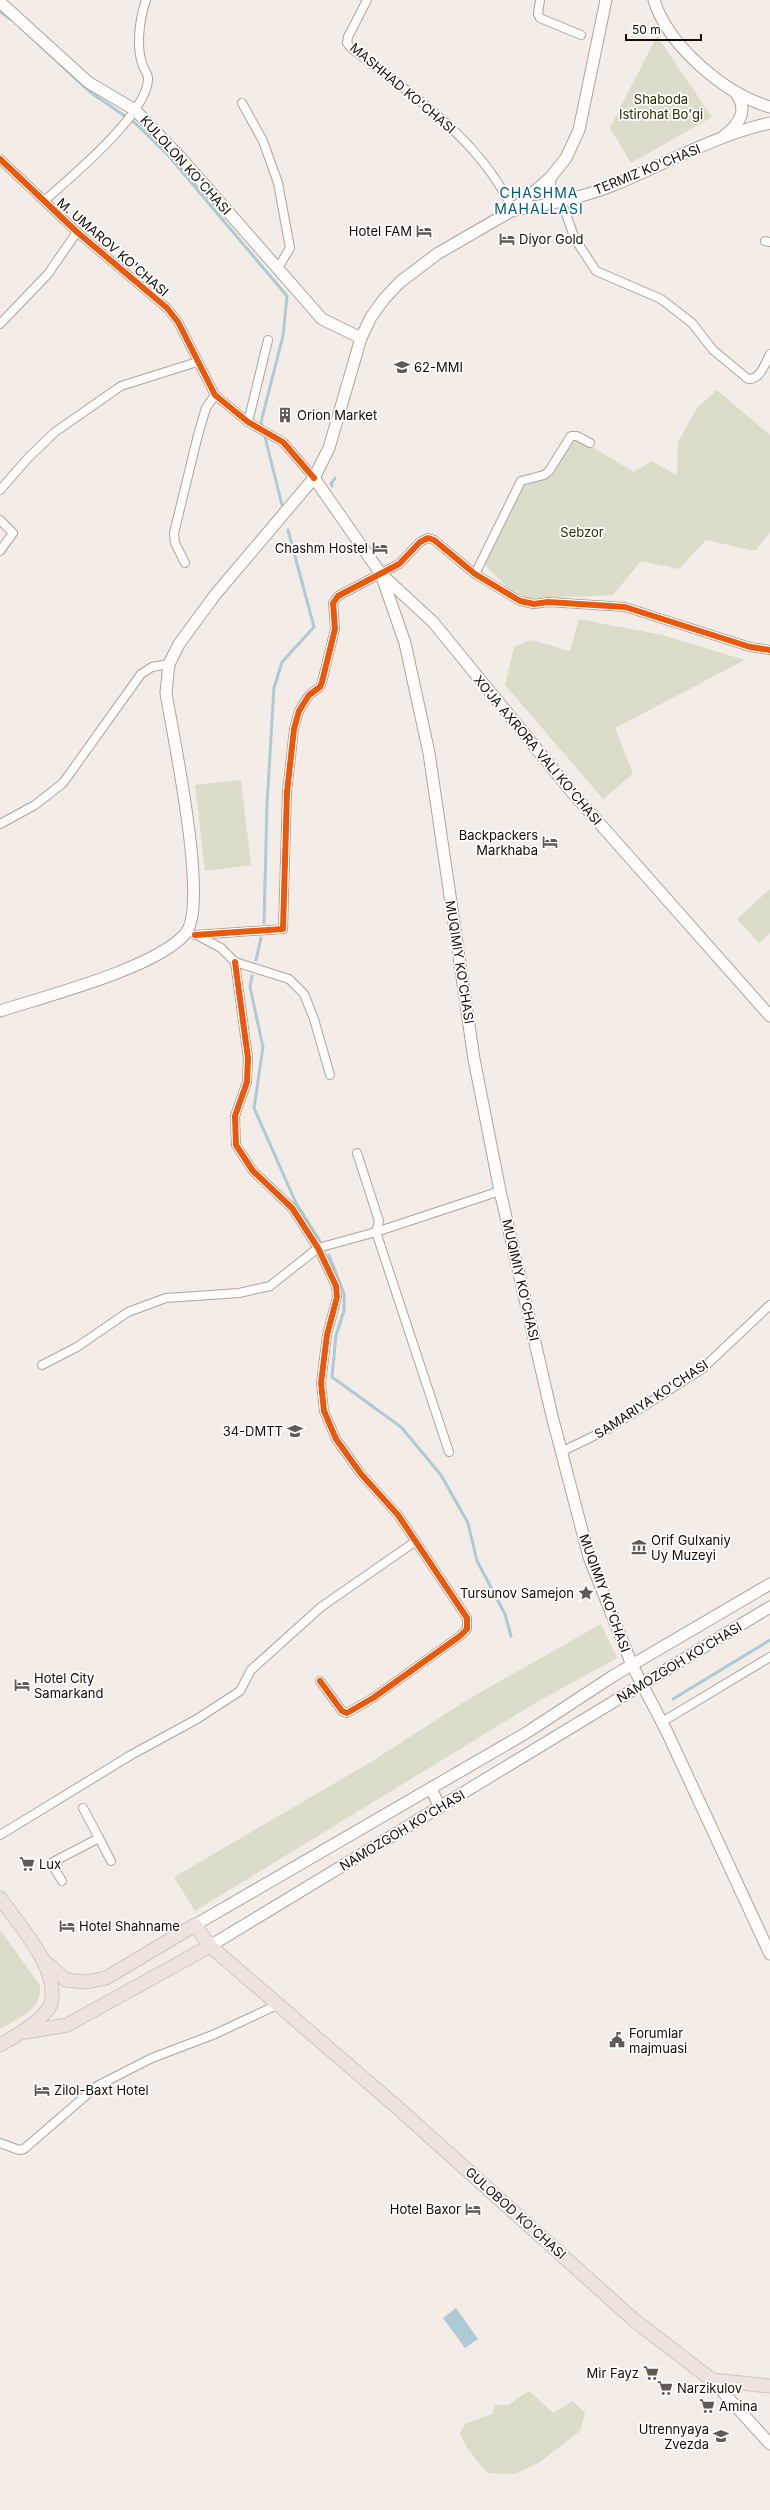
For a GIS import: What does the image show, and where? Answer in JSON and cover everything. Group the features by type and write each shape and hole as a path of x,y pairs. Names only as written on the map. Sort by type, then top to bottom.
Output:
{"main road":[{"path":"0,1011 116,973 146,960 191,933 194,870 166,693 169,664 179,644 197,619 314,478 329,448 361,338 371,318 400,282 450,246 513,210 550,178 569,154 579,130 606,0"},
{"path":"654,0 663,21 681,47 734,91 752,102 770,107"},
{"name":"KULOLON KO'CHASI","path":"0,2 10,8 88,82 133,112 180,157 322,319 361,338"},
{"path":"712,143 734,128 742,115 742,105 734,91"},
{"path":"712,143 770,123"},
{"name":"TERMIZ KO'CHASI","path":"513,210 562,203 612,185 712,143"},
{"path":"550,178 549,192 553,198 562,203"},
{"name":"XO'JA AXRORA VALI KO'CHASI","path":"314,478 381,574 433,622 571,791 770,1016"},
{"name":"MUQIMIY KO'CHASI","path":"381,574 405,643 428,753 474,1059 500,1191 561,1452 589,1557 632,1665 662,1722 770,1954"},
{"name":"NAMOZGOH KO'CHASI","path":"43,1960 66,1980 86,1982 106,1978 526,1732 632,1665 770,1584"},
{"name":"NAMOZGOH KO'CHASI","path":"25,2032 67,2025 210,1946 440,1808 641,1684 770,1608"},
{"path":"431,1788 440,1808"},
{"path":"0,1898 43,1960 53,1985 51,2004 25,2032 0,2045"},
{"name":"GULOBOD KO'CHASI","path":"195,1925 210,1946 398,2108 634,2320 712,2380"},
{"path":"712,2380 770,2386"},
{"path":"712,2380 770,2444"}],"street":[{"path":"44,201 89,161 125,122 147,89 148,78 142,63 138,46 143,9 146,0"},
{"name":"MASHHAD KO'CHASI","path":"367,0 347,43 459,135 504,190 513,210"},
{"path":"540,0 538,14 540,18 581,35"},
{"path":"242,103 263,141 278,183 290,248 278,268"},
{"name":"M. UMAROV KO'CHASI","path":"0,159 78,232 166,308 178,322 215,395"},
{"path":"562,203 575,239 596,271 661,299 692,323 713,350 748,379 753,379 758,376 770,354"},
{"path":"0,324 48,274 78,232"},
{"path":"248,422 268,340"},
{"path":"0,490 28,458 56,432 121,386 198,362"},
{"path":"185,563 175,543 174,533 206,408 215,395 248,422 289,448 314,478"},
{"path":"475,574 522,481 544,475 549,471 571,436 577,436 590,444"},
{"path":"0,520 13,533 0,551"},
{"path":"191,933 283,929 287,792 295,720 309,695 320,687 322,682 335,629 333,603 338,596 399,564 420,542 428,538 434,540 475,574 520,601 534,604 548,602 625,606 750,646 770,650"},
{"path":"2,820 35,805 63,783 141,674 152,667 169,664"},
{"path":"191,933 221,948 235,962 289,979 304,994 330,1075"},
{"path":"235,962 248,1058 247,1082 235,1116 236,1145 253,1171 286,1200 318,1248 336,1286 337,1298 327,1335 321,1383 324,1411 336,1438 361,1474 398,1515 467,1618 467,1629 460,1636 416,1668 347,1713 342,1711 320,1681"},
{"path":"357,1154 379,1221 376,1232 449,1452"},
{"path":"42,1365 77,1347 128,1312 156,1301 166,1298 239,1293 270,1286 318,1248 376,1232 500,1191"},
{"name":"SAMARIYA KO'CHASI","path":"561,1452 608,1429 702,1368 770,1305"},
{"path":"0,1835 131,1755 197,1719 240,1690 252,1670 265,1656 321,1607 416,1542"},
{"path":"662,1722 770,1657"},
{"path":"82,1808 112,1861"},
{"path":"62,1882 51,1863 99,1838"},
{"path":"0,2143 19,2150 24,2149 97,2086 152,2058 215,2034 277,2005"}],"green space":[{"name":"Shaboda Istirohat Bo'gi","path":"657,36 712,117 631,163 610,128"},
{"name":"Sebzor","path":"717,390 770,435 770,532 755,551 706,540 679,569 641,561 613,595 528,599 507,587 481,561 519,483 552,476 575,437 634,472 651,461 677,475 678,442 697,408"},
{"path":"579,619 662,635 745,660 615,728 633,774 603,799 505,685 514,647 531,640 570,651"},
{"path":"241,780 251,865 205,871 195,785"},
{"path":"770,889 770,933 759,943 737,919"},
{"path":"601,1624 617,1658 537,1702 195,1911 174,1877 371,1762 467,1700"},
{"path":"0,1930 40,1985 40,1994 38,2001 28,2012 0,2029"},
{"path":"529,2391 553,2413 573,2401 585,2413 580,2431 540,2462 515,2474 487,2473 467,2448 460,2433 465,2424 492,2414 495,2405 508,2405"}],"water":[{"path":"456,2308 478,2339 465,2348 443,2318"}],"waterway":[{"path":"0,12 12,20"},
{"path":"22,29 90,92 135,123 168,155 287,296 283,336 261,422 262,428"},
{"path":"264,433 282,505"},
{"path":"332,486 331,484 335,478"},
{"path":"264,923 267,804 274,688 282,662 314,627 288,530"},
{"path":"256,960 261,938"},
{"path":"252,976 250,987 263,1047 254,1108 296,1203 320,1241"},
{"path":"329,1255 344,1294 344,1311 336,1335 332,1377 401,1427 441,1475 468,1523 477,1561 505,1614 511,1636"},
{"path":"673,1699 770,1640"}],"cycle path":[{"path":"0,159 77,232 167,308 178,322 215,395 248,422 283,442 314,478"},
{"path":"195,935 283,929 287,792 294,729 299,711 309,695 320,687 322,682 335,629 333,603 338,596 399,564 420,542 428,538 434,540 475,574 520,601 534,604 548,602 625,607 750,647 770,650"},
{"path":"235,962 248,1058 247,1082 235,1116 236,1145 253,1171 292,1208 318,1248 336,1286 337,1297 327,1335 321,1383 324,1411 336,1439 361,1474 398,1515 467,1618 467,1629 460,1636 373,1698 347,1713 342,1711 320,1681"}],"place":[{"name":"Hotel FAM","path":"424,231"},
{"name":"Diyor Gold","path":"507,239"},
{"name":"62-MMI","path":"402,367"},
{"name":"Orion Market","path":"285,415"},
{"name":"Chashm Hostel","path":"380,548"},
{"name":"Backpackers Markhaba","path":"550,842"},
{"name":"34-DMTT","path":"295,1431"},
{"name":"Orif Gulxaniy Uy Muzeyi","path":"639,1547"},
{"name":"Tursunov Samejon","path":"586,1593"},
{"name":"Hotel City Samarkand","path":"22,1685"},
{"name":"Lux","path":"27,1864"},
{"name":"Hotel Shahname","path":"67,1926"},
{"name":"Forumlar majmuasi","path":"617,2040"},
{"name":"Zilol-Baxt Hotel","path":"42,2090"},
{"name":"Hotel Baxor","path":"473,2209"},
{"name":"Mir Fayz","path":"651,2373"},
{"name":"Narzikulov","path":"665,2388"},
{"name":"Amina","path":"707,2406"},
{"name":"Utrennyaya Zvezda","path":"721,2436"}],"district":[{"name":"CHASHMA MAHALLASI","path":"539,202"}]}
